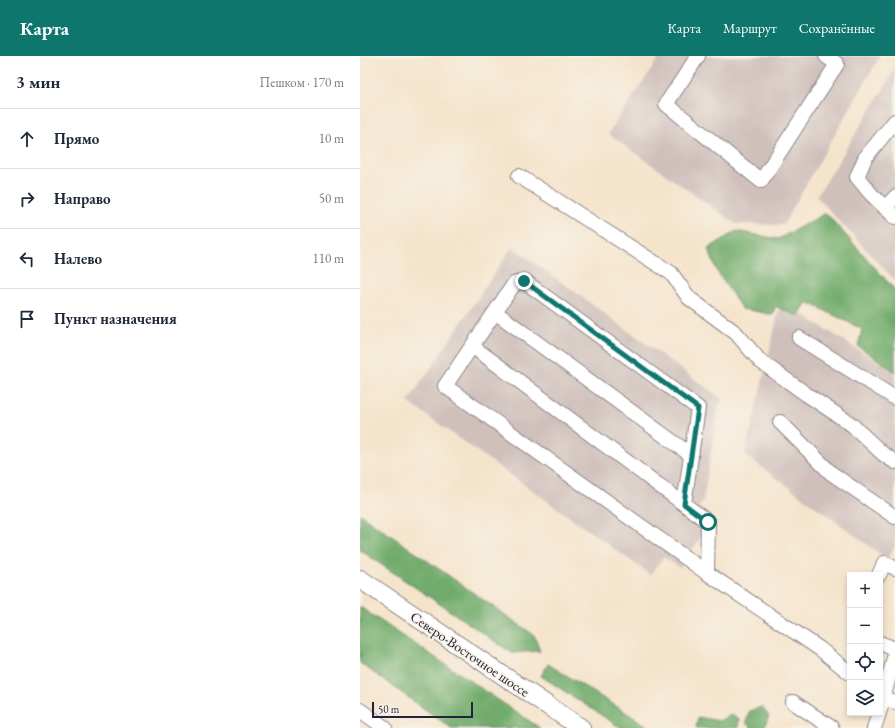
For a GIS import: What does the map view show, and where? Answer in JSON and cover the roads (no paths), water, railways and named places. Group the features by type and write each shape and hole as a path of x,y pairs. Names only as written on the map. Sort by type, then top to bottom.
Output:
{"main road":[{"name":"Северо-Восточное шоссе","path":"360,580 581,728"}],"street":[{"path":"698,56 666,104 761,181 836,64 826,56"},
{"path":"892,207 871,194 857,177 864,158 895,121"},
{"path":"519,176 671,273 689,298 736,333 760,361 851,424 883,454 895,462"},
{"path":"684,504 698,408 524,281 514,284 445,386 707,573 820,649 847,671"},
{"path":"496,312 691,455"},
{"path":"799,338 895,398"},
{"path":"472,346 708,522 707,573"},
{"path":"780,422 831,473 895,518"},
{"path":"880,572 884,563 895,568"},
{"path":"882,644 895,649"},
{"path":"883,704 895,654"},
{"path":"883,708 895,686"},
{"path":"793,702 832,728"},
{"path":"360,710 385,728"}]}
